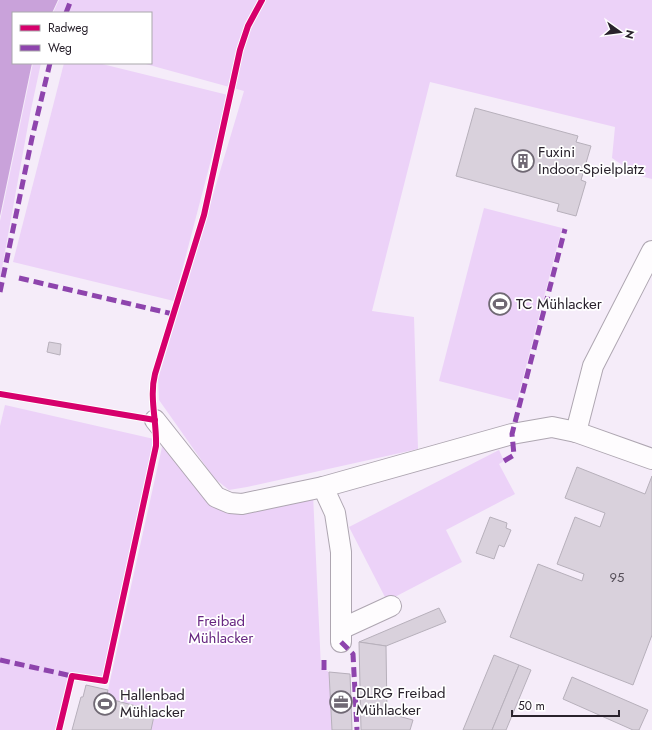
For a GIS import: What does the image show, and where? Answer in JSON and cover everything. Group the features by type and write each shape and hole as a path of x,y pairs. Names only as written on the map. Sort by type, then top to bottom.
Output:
{"lane":[{"path":"576,432 594,366 652,251"},
{"path":"155,420 216,497 230,503 242,504 323,487 512,434 552,427 576,432 652,459"},
{"path":"323,487 335,513 341,552 341,635 391,606"}],"green space":[{"path":"59,0 652,0 652,179 637,175 612,158 615,127 430,82 372,311 414,317 418,449 229,490 214,478 159,400 158,379 244,91 146,64 152,64 152,12 53,12"},
{"path":"33,64 41,64 30,114 0,279 0,221"},
{"path":"64,64 102,64 228,95 174,301 13,262"},
{"name":"TC Mühlacker","path":"484,208 562,228 517,401 439,381"},
{"path":"5,405 154,439 107,662 109,663 105,681 72,674 58,730 0,730 0,426"},
{"name":"Freibad Mühlacker","path":"164,438 210,500 313,494 321,668 329,672 350,674 352,730 72,730 81,697 83,697 86,685 108,690"},
{"path":"499,450 504,461 499,464 515,494 446,530 462,562 387,601 349,527"}],"shaded area":[{"path":"0,0 58,0 52,12 12,12 12,64 32,64 0,216"}],"building":[{"name":"Fuxini Indoor-Spielplatz","path":"475,108 578,136 576,142 591,146 581,180 586,182 576,216 557,211 559,204 456,176"},
{"path":"49,342 61,344 60,355 47,352"},
{"path":"577,467 645,494 652,476 652,635 633,685 510,637 538,564 582,581 584,574 557,564 575,517 600,527 605,513 565,498"},
{"path":"490,517 507,523 506,528 511,530 504,547 499,545 494,559 476,553"},
{"path":"439,608 446,622 386,646 359,642"},
{"path":"359,642 386,646 387,713 413,720 410,730 361,730"},
{"path":"494,655 519,665 492,730 463,730"},
{"path":"519,665 531,670 506,730 492,730"},
{"name":"DLRG Freibad Mühlacker","path":"329,672 350,674 352,730 332,730"},
{"path":"572,677 648,710 639,730 633,730 563,699"},
{"name":"Hallenbad Mühlacker","path":"86,685 108,690 106,698 155,711 151,730 72,730 81,697 83,697"}],"marked path":[{"path":"66,12 71,0"},
{"path":"0,292 32,138 50,64"},
{"path":"504,461 514,455 512,434 565,229"},
{"path":"19,278 173,314"},
{"path":"341,642 353,654 357,730"},
{"path":"324,655 324,670"},
{"path":"0,660 72,676"}],"cycle path":[{"path":"59,730 72,676 105,681 156,446 153,401 153,383 155,374 204,215 240,50 248,26 262,0"},
{"path":"0,394 155,420"}],"place":[{"name":"Fuxini Indoor-Spielplatz","path":"523,161"},
{"name":"TC Mühlacker","path":"500,304"},
{"name":"DLRG Freibad Mühlacker","path":"341,702"},
{"name":"Hallenbad Mühlacker","path":"105,704"}]}
